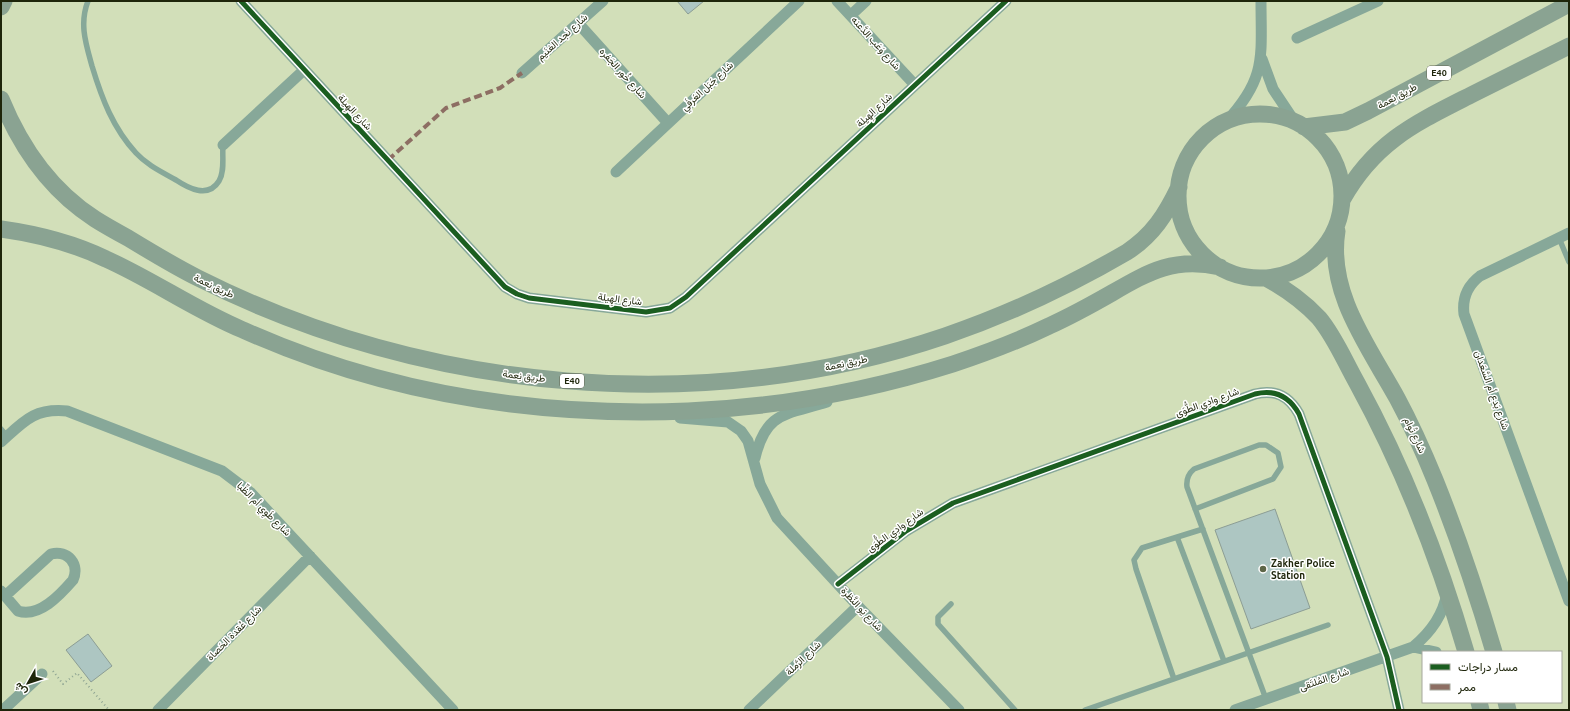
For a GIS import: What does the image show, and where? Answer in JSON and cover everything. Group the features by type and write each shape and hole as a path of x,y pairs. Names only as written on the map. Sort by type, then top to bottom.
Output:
{"main road":[{"path":"1,7 4,1"},
{"name":"طريق نِعمة","path":"1300,125 1345,122 1569,4"},
{"path":"1342,200 1367,163 1400,133 1569,46"},
{"name":"طريق نِعمة","path":"1,99 17,135 29,155 59,191 96,220 189,274 269,310 366,344 458,366 524,377 565,381 649,384 756,378 847,363 943,337 1036,300 1127,252 1158,226 1179,187"},
{"path":"1220,267 1202,253 1188,233 1180,211 1179,187 1185,164 1190,153 1206,135 1226,122 1248,115 1260,114 1278,116 1300,125 1314,135 1330,153 1340,176 1342,200"},
{"name":"شارع تُوام","path":"1342,200 1335,242 1335,262 1338,282 1344,301 1400,404 1435,480 1470,573 1494,651"},
{"path":"1,229 31,234 83,249 108,260 239,329 279,346 361,375 432,392 489,402 532,407 614,412 660,412 729,408 805,399 880,384 954,364 1018,340 1074,314 1140,277 1162,267 1186,263 1220,267 1243,276 1266,278 1290,273 1310,261 1327,244 1338,223"},
{"path":"1266,278 1304,303 1330,334 1376,418 1409,490 1448,588 1466,651"}],"street":[{"name":"شارع الهِيلة","path":"241,1 505,287 517,294 529,298 646,312 670,308 686,298 1006,1"},
{"name":"شارع نَجد الغنَيم","path":"522,73 603,1"},
{"name":"شارع جَبَل العَرفَي","path":"616,172 799,1"},
{"name":"شارع وَعَب الدَّعنه","path":"837,1 915,85"},
{"path":"851,16 866,1"},
{"path":"1226,122 1250,92 1262,58 1261,1"},
{"path":"1297,38 1378,1"},
{"name":"شارع خُور الجَفره","path":"578,23 668,123"},
{"path":"1262,58 1273,89 1300,125"},
{"path":"224,145 304,70"},
{"name":"شارع بَدع أم السَّعَدان","path":"1564,235 1480,276 1469,287 1465,294 1463,307 1464,314 1569,601"},
{"path":"754,459 762,433 775,419 783,415 880,384"},
{"name":"شارع وادِي الطُّوَى","path":"838,584 906,531 952,503 1255,394 1273,392 1288,399 1299,414 1387,657 1399,710"},
{"name":"شارع طَوِي أم الظِّبا","path":"3,436 29,417 44,411 67,411 222,471 251,493 452,710"},
{"name":"شارع يَو النَّظرة","path":"614,412 728,422 740,431 748,441 760,484 777,518 858,606 959,710"},
{"path":"56,553 67,555 75,564 75,575 73,580 47,605 38,610 25,613 18,611 3,594 51,554 56,553"},
{"name":"شارع عُقدة الحَصاة","path":"158,710 310,556"},
{"name":"شارع المُلتَقى","path":"1235,710 1413,647 1434,626 1443,608 1448,588"},
{"name":"شارع الرَّملة","path":"749,710 858,606"},
{"path":"1413,647 1431,651"},
{"path":"3,710 42,674"}],"lane":[{"path":"88,1 84,17 84,38 101,98 118,129 144,161 191,190 203,191 213,187 220,180 223,167 224,145"},
{"path":"1564,235 1569,262"},
{"path":"1195,509 1273,480 1281,468 1281,460 1278,453 1266,445 1259,445 1194,469 1190,472 1186,482 1195,509 1266,699"},
{"path":"1174,679 1134,560 1142,548 1203,529"},
{"path":"1177,537 1224,661"},
{"path":"951,604 938,617 938,624 1015,710"},
{"path":"1084,710 1328,625"}],"path":[{"path":"42,674 50,667 63,684 77,673 108,710"}],"building":[{"path":"677,1 704,1 688,14"},
{"name":"Zakher Police Station","path":"1275,509 1310,608 1251,629 1215,530"},
{"path":"88,634 112,666 91,682 66,650"}],"marked path":[{"path":"388,160 446,108 500,88 522,73"}],"cycle path":[{"path":"241,1 505,287 517,294 529,298 646,312 670,308 686,297 1006,1"},
{"path":"838,584 906,531 953,503 1255,394 1269,392 1275,393 1286,398 1299,414 1387,657 1399,710"}],"place":[{"name":"Zakher Police Station","path":"1263,569"}]}
